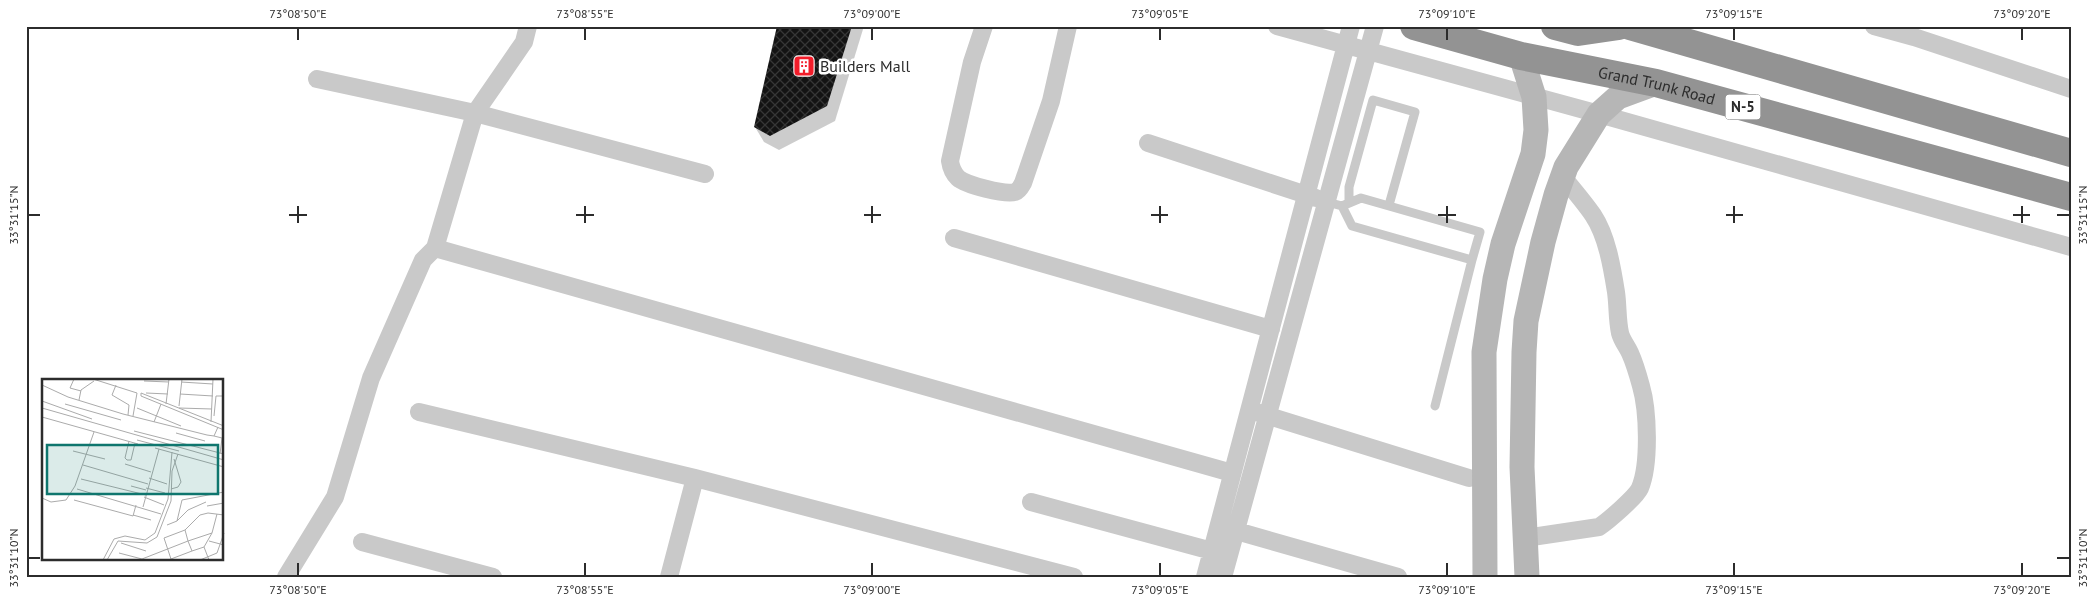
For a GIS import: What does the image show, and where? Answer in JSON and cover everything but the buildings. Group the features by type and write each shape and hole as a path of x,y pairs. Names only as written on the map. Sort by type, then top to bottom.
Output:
{"highway":[{"name":"Grand Trunk Road","path":"1414,26 1521,56 1610,72 1656,83 2071,197"},
{"path":"1457,26 1553,52 1610,72"},
{"path":"1555,26 1578,32 1618,26"},
{"path":"1630,26 2071,153"}],"street":[{"path":"286,577 336,497 371,378 423,260 435,248 475,113 524,42 528,26"},
{"path":"984,26 972,62 950,161 952,170 960,180 1002,192 1015,192 1023,183 1051,101 1068,26"},
{"path":"1278,26 2071,247"},
{"path":"1205,577 1351,26"},
{"path":"1224,577 1268,416 1339,203 1375,26"},
{"path":"1874,26 1916,31 2071,89"},
{"path":"1485,577 1484,352 1495,279 1503,244 1533,154 1536,114 1534,97 1521,56"},
{"path":"317,79 475,113 705,174"},
{"path":"1527,577 1522,467 1526,321 1539,258 1564,172 1582,138 1599,114 1618,97 1656,83"},
{"path":"1148,143 1339,203"},
{"path":"2034,143 2071,146"},
{"path":"1525,538 1599,527 1609,520 1640,488 1647,452 1642,388 1630,352 1621,337 1617,319 1612,268 1602,236 1594,216 1564,172 1533,154"},
{"path":"954,238 1271,329"},
{"path":"435,248 1232,473"},
{"path":"1249,410 1469,478"},
{"path":"419,412 694,478 1074,577"},
{"path":"669,577 694,478"},
{"path":"1031,502 1212,551"},
{"path":"1218,525 1235,532 1398,577"},
{"path":"362,542 493,577"}],"lane":[{"path":"1339,203 1349,187 1373,100 1415,112 1388,205"},
{"path":"1339,203 1361,198 1480,232 1436,406"},
{"path":"1339,203 1352,226 1472,260"}],"place":[{"name":"Builders Mall","path":"804,66"}]}
